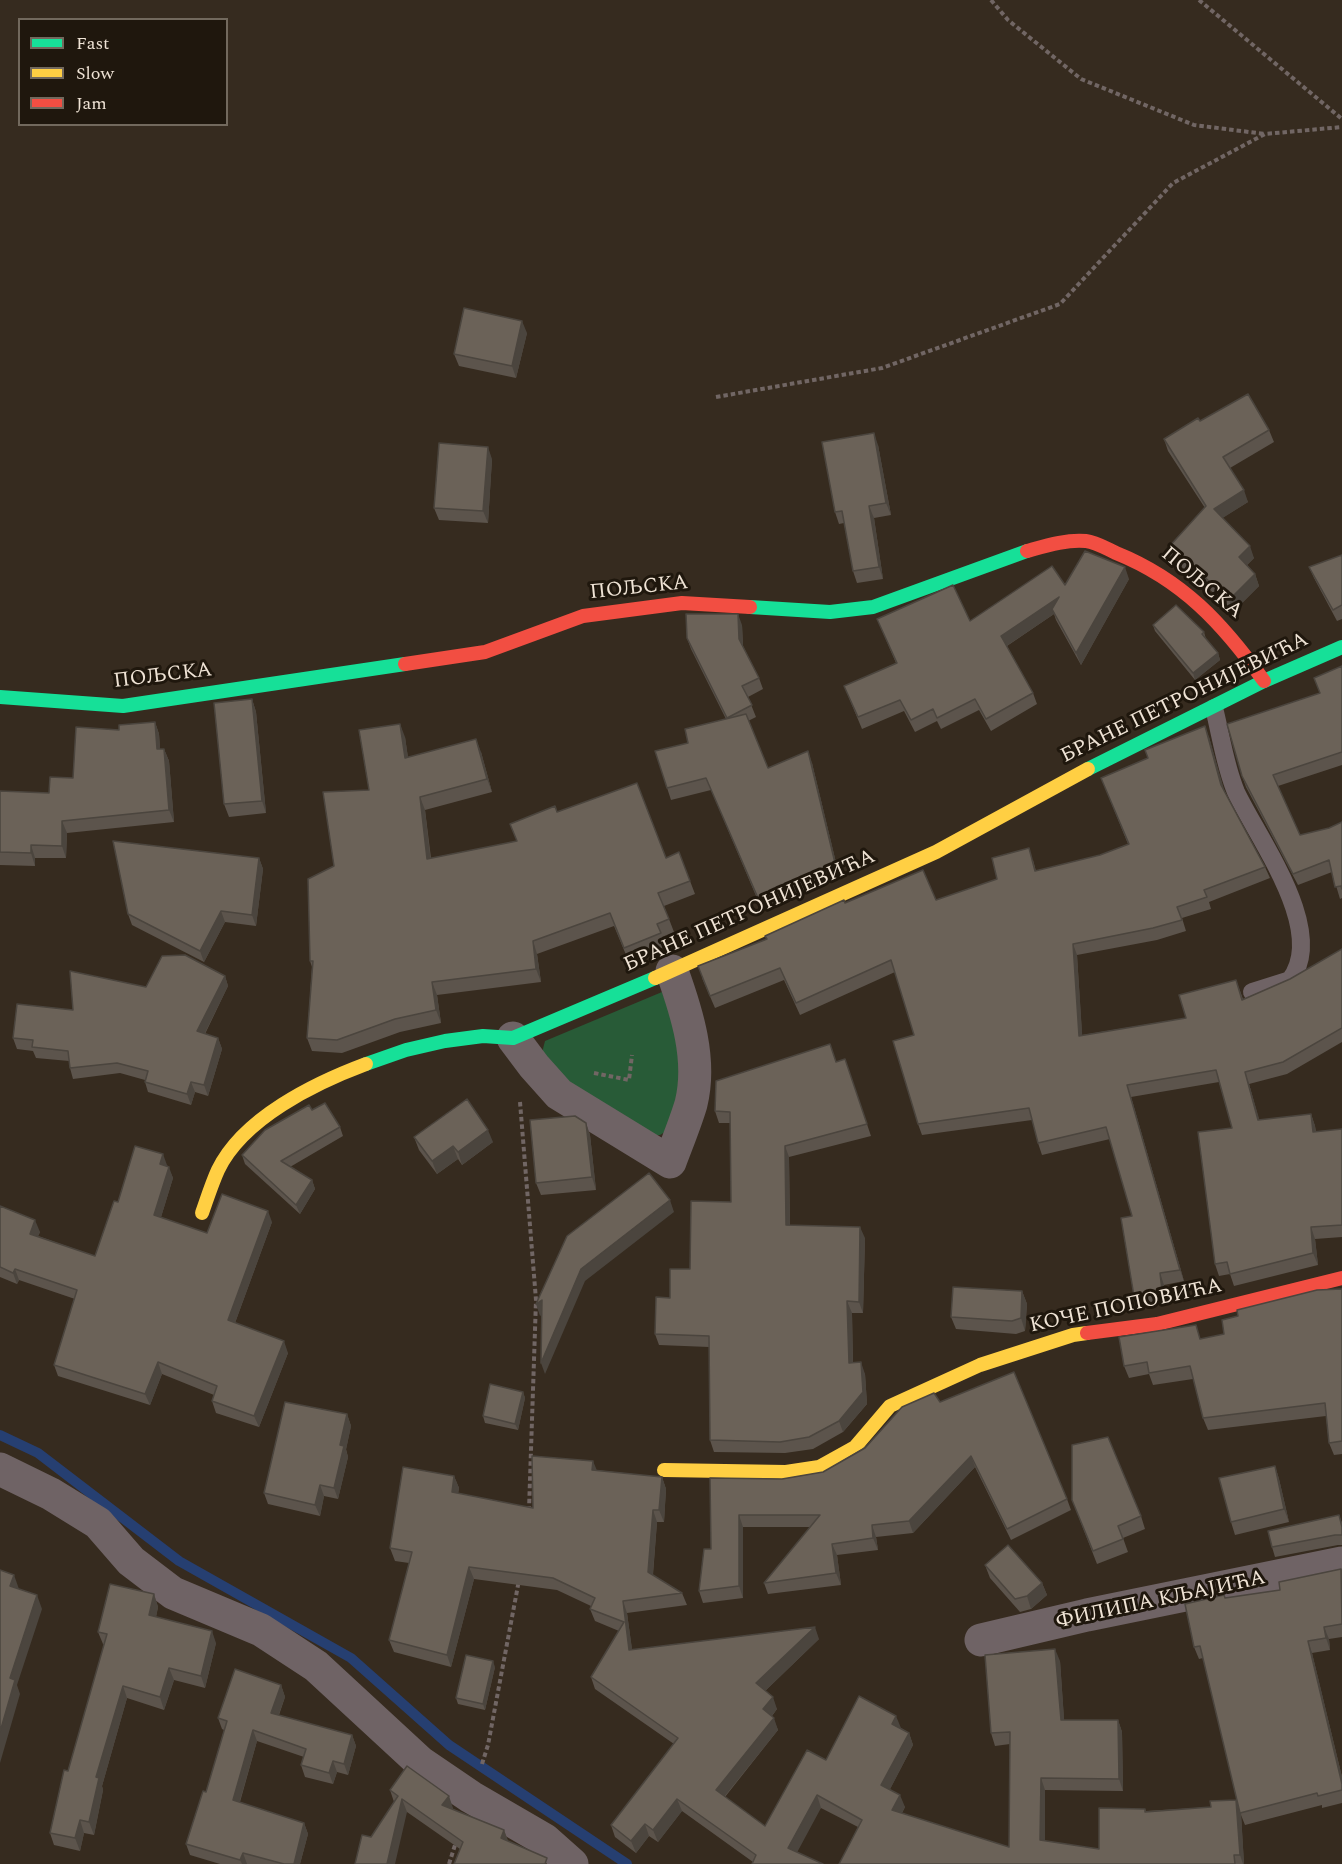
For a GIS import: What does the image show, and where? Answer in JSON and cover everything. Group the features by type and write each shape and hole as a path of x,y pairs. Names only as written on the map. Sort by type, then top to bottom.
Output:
{"street":[{"name":"ПОЉСКА","path":"0,697 123,706 485,652 583,616 682,603 830,612 873,607 1006,557 1052,544 1086,541 1146,565 1190,596 1231,635 1264,681"},
{"name":"БРАНЕ ПЕТРОНИЈЕВИЋА","path":"202,1213 219,1168 232,1148 262,1119 307,1090 357,1067 406,1050 483,1036 513,1038 672,971 936,852 1079,773 1214,708 1264,681 1342,647"},
{"path":"513,1038 559,1094 670,1162 691,1103 694,1068 689,1020 672,971"},
{"name":"КОЧЕ ПОПОВИЋА","path":"664,1470 786,1472 819,1467 855,1448 890,1406 980,1365 1073,1335 1157,1324 1342,1278"},
{"path":"0,1469 51,1494 98,1523 131,1561 172,1593 261,1630 316,1666 421,1763 471,1797 545,1840 572,1864"},
{"name":"ФИЛИПА КЉАЈИЋА","path":"981,1641 1087,1615 1342,1563"}],"lane":[{"path":"1214,708 1236,791 1287,889 1303,941 1299,964 1290,980 1252,992"}],"path":[{"path":"991,0 1008,20 1081,79 1194,125 1265,134 1342,128"},
{"path":"1199,0 1342,118"},
{"path":"716,397 882,368 1060,304 1173,183 1265,134"},
{"path":"534,1066 548,1065 629,1080 632,1055"},
{"path":"520,1096 536,1300 529,1513"},
{"path":"488,1745 520,1571"}],"green space":[{"path":"662,992 675,1026 682,1082 668,1130 660,1135 649,1136 607,1111 558,1076 548,1065 543,1051 545,1041"}],"building":[{"path":"464,308 522,321 512,366 454,354"},
{"path":"1248,394 1269,430 1223,457 1244,490 1214,509 1250,546 1239,557 1255,574 1229,600 1197,570 1167,549 1206,506 1164,439 1198,418 1200,421"},
{"path":"874,433 886,503 869,506 879,567 853,571 842,511 835,512 822,442"},
{"path":"439,443 488,447 483,511 434,508"},
{"path":"1085,551 1125,567 1076,653 1052,609 1059,597 1001,636 1033,693 986,719 975,699 937,718 933,709 911,720 900,700 858,717 844,686 897,663 877,619 953,585 970,621 1052,566 1065,585"},
{"path":"1342,555 1342,605 1333,610 1309,567"},
{"path":"1176,605 1204,632 1202,634 1218,653 1193,673 1153,625"},
{"path":"686,614 738,614 739,639 759,678 742,686 752,705 727,718 687,638"},
{"path":"1342,666 1342,752 1273,775 1300,835 1329,828 1342,822 1342,889 1341,886 1335,887 1329,860 1293,874 1242,776 1227,724 1320,693 1314,678"},
{"path":"252,699 262,801 224,804 214,703"},
{"path":"746,714 768,768 808,751 835,863 758,898 706,778 667,788 655,751 688,743 685,729"},
{"path":"155,722 157,749 164,749 169,810 62,821 62,846 31,845 31,853 0,852 0,791 49,793 50,777 73,778 76,727 119,730 119,725"},
{"path":"400,724 405,758 476,739 487,779 420,797 427,859 517,841 510,824 555,806 557,812 637,783 666,858 679,852 690,881 658,893 669,919 657,924 661,933 624,948 610,913 533,941 536,969 432,982 436,1010 395,1019 337,1040 307,1038 313,961 310,961 308,879 334,866 323,792 369,790 359,730"},
{"path":"1205,726 1221,785 1265,867 1204,890 1207,897 1177,907 1182,920 1073,944 1079,1036 1186,1018 1179,995 1236,980 1242,1000 1290,979 1342,949 1342,1028 1283,1062 1245,1072 1258,1120 1311,1114 1313,1132 1342,1129 1342,1225 1311,1227 1313,1253 1230,1274 1227,1262 1215,1264 1198,1132 1232,1128 1216,1070 1127,1085 1180,1270 1160,1273 1162,1291 1134,1296 1121,1218 1132,1216 1106,1127 1038,1143 1029,1108 918,1124 893,1041 914,1035 891,960 796,1003 780,968 710,996 698,966 767,939 765,936 844,900 845,903 923,870 936,900 997,879 992,858 1029,848 1035,871 1100,855 1129,844 1101,778 1148,758 1145,750"},
{"path":"113,841 259,858 252,915 221,911 200,951 128,914"},
{"path":"185,955 225,976 197,1031 218,1038 204,1085 191,1082 187,1094 145,1082 148,1071 117,1063 70,1068 68,1051 32,1047 33,1040 13,1038 17,1004 73,1010 70,971 146,987 162,956"},
{"path":"830,1044 836,1062 845,1059 867,1124 785,1146 786,1225 860,1227 859,1302 847,1301 849,1363 861,1362 863,1392 839,1421 809,1437 780,1442 710,1440 709,1336 655,1334 656,1297 670,1298 670,1269 690,1269 691,1201 731,1202 730,1112 715,1111 716,1081"},
{"path":"467,1099 488,1130 458,1152 453,1146 432,1161 414,1137"},
{"path":"325,1103 340,1127 281,1161 312,1180 296,1205 242,1155 265,1130 309,1105 312,1110"},
{"path":"575,1116 586,1123 592,1177 536,1183 530,1120"},
{"path":"135,1146 163,1154 160,1164 169,1167 154,1215 207,1233 222,1194 268,1211 228,1320 284,1341 254,1416 212,1401 217,1386 158,1362 145,1394 54,1365 77,1290 15,1269 13,1273 0,1267 0,1206 35,1220 30,1234 95,1256 114,1201 118,1202"},
{"path":"649,1173 670,1200 581,1269 541,1363 542,1300 536,1304 567,1236"},
{"path":"953,1287 1022,1291 1021,1318 1012,1321 951,1317"},
{"path":"1342,1289 1342,1441 1329,1443 1325,1403 1203,1418 1190,1366 1149,1373 1147,1362 1124,1366 1119,1337 1196,1325 1200,1339 1224,1334 1222,1320 1238,1316 1237,1310 1317,1290"},
{"path":"1014,1372 1067,1499 1007,1529 971,1456 909,1521 872,1525 873,1538 832,1544 836,1573 764,1583 820,1515 739,1515 739,1586 699,1591 704,1549 711,1549 710,1478 782,1479 823,1472 865,1448 902,1407 934,1393 940,1402"},
{"path":"490,1384 523,1392 515,1424 483,1416"},
{"path":"285,1402 347,1414 340,1445 344,1446 334,1488 320,1485 315,1505 264,1493"},
{"path":"1108,1437 1141,1516 1118,1526 1123,1539 1093,1551 1072,1500 1072,1445"},
{"path":"532,1456 593,1461 592,1470 662,1477 659,1510 653,1510 648,1572 682,1593 623,1601 629,1650 815,1627 756,1683 773,1697 763,1709 774,1718 716,1790 765,1826 807,1750 826,1760 859,1696 896,1716 892,1724 909,1733 881,1785 900,1795 892,1810 1009,1847 1010,1732 991,1733 985,1655 1055,1649 1061,1720 1118,1720 1119,1779 1041,1778 1040,1840 1099,1849 1099,1808 1145,1809 1145,1812 1211,1807 1210,1801 1236,1800 1240,1855 1234,1855 1235,1864 839,1864 862,1820 817,1795 788,1848 823,1864 752,1864 756,1855 677,1799 653,1830 645,1824 631,1841 611,1825 678,1738 591,1677 624,1622 590,1609 595,1598 553,1578 469,1567 447,1655 389,1640 412,1552 390,1548 403,1467 454,1476 452,1492 533,1508"},
{"path":"1275,1466 1284,1509 1231,1522 1219,1478"},
{"path":"1339,1515 1342,1535 1272,1547 1268,1531"},
{"path":"1008,1545 1042,1583 1027,1596 1015,1599 985,1565"},
{"path":"1341,1569 1342,1624 1324,1627 1326,1638 1308,1641 1342,1790 1318,1796 1317,1793 1240,1813 1200,1646 1194,1647 1185,1604 1224,1595 1225,1598 1280,1590 1279,1582"},
{"path":"0,1570 14,1575 10,1586 37,1595 10,1678 15,1680 0,1732"},
{"path":"110,1584 154,1594 149,1615 212,1631 201,1676 169,1668 160,1697 123,1686 96,1777 99,1778 89,1822 80,1820 75,1838 50,1833 64,1770 68,1771 107,1634 98,1632"},
{"path":"466,1655 493,1661 483,1704 456,1698"},
{"path":"235,1669 281,1685 271,1713 352,1735 344,1764 333,1761 329,1773 301,1765 306,1749 253,1730 233,1800 304,1823 294,1864 284,1864 243,1853 240,1860 186,1844 203,1791 206,1792 227,1721 218,1718"},
{"path":"407,1766 449,1796 442,1805 504,1830 501,1838 547,1858 545,1864 454,1864 463,1842 402,1799 387,1864 355,1864 362,1835 371,1837 398,1796 390,1790"}],"waterway":[{"path":"0,1435 38,1453 179,1561 351,1658 449,1745 627,1864"}],"traffic: fast":[{"path":"750,607 830,612 873,607 1027,551"},
{"path":"1088,769 1264,681 1342,647"},
{"path":"0,697 123,706 405,664"},
{"path":"366,1064 406,1050 445,1041 483,1036 513,1038 655,978"}],"traffic: slow":[{"path":"655,978 936,852 1088,769"},
{"path":"202,1213 218,1170 229,1151 244,1134 303,1092 366,1064"},
{"path":"664,1470 786,1472 819,1467 855,1447 890,1406 980,1365 1073,1335 1087,1333"}],"traffic: jam":[{"path":"1027,551 1064,542 1086,541 1098,544 1162,576 1200,606 1217,623 1264,681"},
{"path":"405,664 485,652 583,616 682,603 750,607"},
{"path":"1087,1333 1157,1324 1342,1278"}]}
